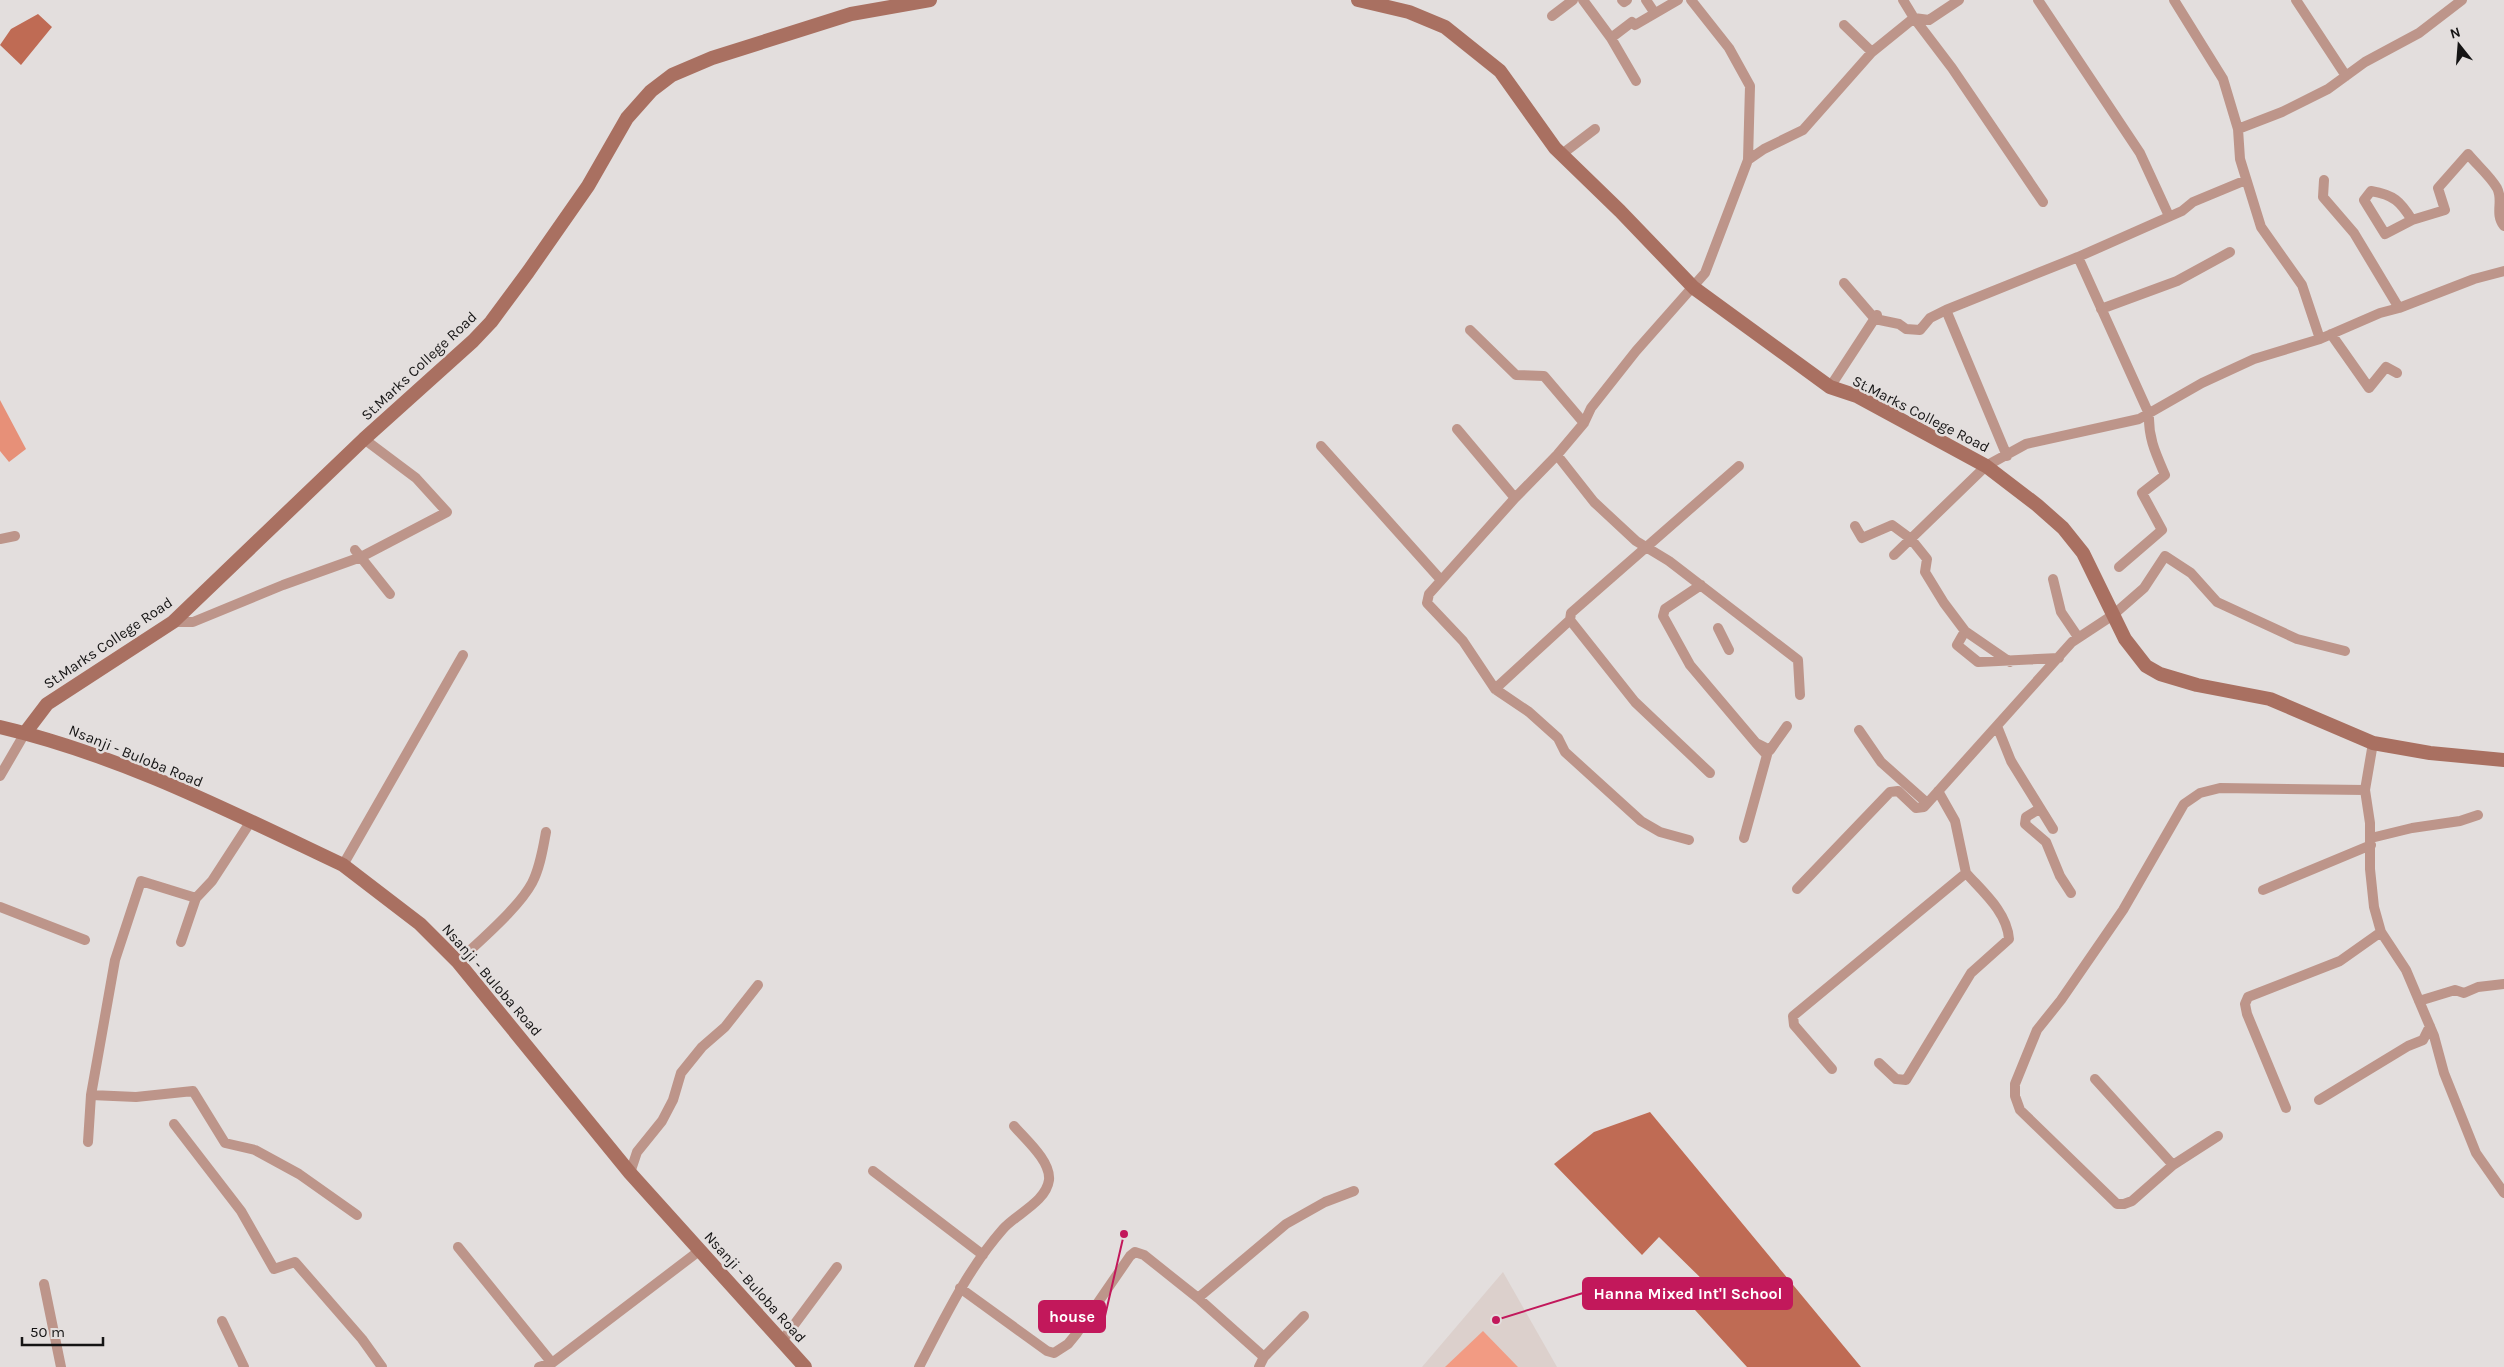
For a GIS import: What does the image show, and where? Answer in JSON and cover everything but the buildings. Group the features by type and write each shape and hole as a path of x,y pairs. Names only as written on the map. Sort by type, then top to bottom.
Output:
{"main road":[{"name":"St.Marks College Road","path":"25,733 46,704 173,622 364,439 491,322 583,193 627,118 651,90 672,75 721,55 851,14 930,0"},
{"name":"St.Marks College Road","path":"1358,0 1393,4 1445,27 1500,71 1562,154 1694,288 1830,387 1857,396 1986,466 2037,504 2063,528 2083,553 2113,615 2136,656 2146,666 2160,674 2197,684 2270,699 2373,743 2430,753 2504,760"},
{"name":"Nsanji - Buloba Road","path":"0,727 73,746 118,763 251,821 343,865 420,924 458,962 630,1173 804,1367"}],"street":[{"path":"1552,16 1573,0"},
{"path":"1583,0 1611,38 1636,81"},
{"path":"1622,0 1624,2 1627,0"},
{"path":"1646,0 1654,12"},
{"path":"1611,38 1632,22 1634,25 1678,0"},
{"path":"1689,840 1660,832 1641,822 1566,752 1558,738 1536,719 1494,689 1463,641 1427,603 1429,594 1515,498 1557,455 1584,423 1591,408 1636,351 1694,288 1705,273 1748,160 1750,86 1729,48 1690,0"},
{"path":"1903,0 1914,18 1952,68 2043,202"},
{"path":"1748,160 1764,149 1803,130 1872,52 1914,18 1929,20 1959,0"},
{"path":"2038,0 2140,153 2168,216"},
{"path":"2174,0 2222,79 2238,129 2240,159 2261,227 2302,285 2320,339"},
{"path":"2296,0 2346,76"},
{"path":"2238,129 2311,98 2365,62 2419,33 2462,0"},
{"path":"1844,25 1872,52"},
{"path":"1562,154 1595,129"},
{"path":"2412,220 2401,203 2386,193 2371,191 2364,200 2385,234 2412,220 2445,210 2438,188 2468,154 2497,188 2499,195 2498,215 2504,226"},
{"path":"1844,283 1877,316 1899,324 1906,329 1920,330 1930,318 1946,310 2078,257 2182,211 2193,202 2246,180"},
{"path":"2324,180 2323,197 2354,233 2399,308"},
{"path":"2101,309 2176,281 2230,252"},
{"path":"2078,257 2149,414 2148,431 2151,444 2165,475 2142,493 2162,530 2119,567"},
{"path":"1894,555 1986,466 2026,444 2121,424 2149,414 2254,359 2320,339 2380,312 2399,308 2474,279 2504,271"},
{"path":"1946,310 2007,456"},
{"path":"1830,387 1877,316"},
{"path":"1470,330 1516,375 1544,376 1584,423"},
{"path":"2331,334 2369,388 2386,367 2397,373"},
{"path":"1457,429 1515,498"},
{"path":"173,622 193,622 358,554 447,512 416,478 364,439"},
{"path":"1321,446 1441,580"},
{"path":"1557,455 1594,502 1636,541 1648,546 1701,584 1798,660 1800,695"},
{"path":"1494,689 1570,620 1571,613 1739,466"},
{"path":"1856,526 1862,538 1892,525 1911,539 1927,559 1926,572 1944,603 1965,631 2010,662"},
{"path":"0,539 15,536"},
{"path":"358,554 390,594"},
{"path":"1797,889 1890,792 1898,791 1916,808 1924,807 2078,637 2113,615 2144,588 2165,556 2192,573 2217,602 2297,639 2345,651"},
{"path":"2053,579 2062,612 2078,637"},
{"path":"1701,584 1665,609 1663,616 1690,665 1767,755 1744,838"},
{"path":"1570,620 1635,702 1710,774"},
{"path":"1718,628 1729,650"},
{"path":"1965,631 1957,645 1978,662 2010,662 2058,658"},
{"path":"343,865 463,654"},
{"path":"1756,744 1770,750 1787,726"},
{"path":"1997,726 2011,761 2039,809 2053,828"},
{"path":"1859,730 1882,762 1927,803"},
{"path":"0,776 25,733"},
{"path":"2373,743 2365,790 2371,842 2370,869 2374,907 2381,932 2406,970 2430,1026 2444,1073 2476,1153 2504,1194"},
{"path":"2218,1136 2173,1165 2132,1201 2117,1204 2020,1110 2015,1096 2015,1084 2037,1030 2061,1000 2123,910 2184,804 2200,793 2220,788 2365,790"},
{"path":"1879,1063 1896,1079 1906,1080 1971,972 2009,939 2008,928 1999,911 1966,873 1955,821 1938,790"},
{"path":"2039,809 2026,816 2025,824 2038,833 2046,842 2060,876 2071,893"},
{"path":"2263,890 2371,842 2412,828 2460,821 2478,815"},
{"path":"181,942 196,898 212,881 251,821"},
{"path":"458,962 517,902 532,884 542,853 546,832"},
{"path":"1832,1069 1794,1025 1793,1016 1966,873"},
{"path":"88,1142 91,1095 115,960 141,881 196,898"},
{"path":"0,907 85,940"},
{"path":"2286,1108 2247,1014 2245,1004 2248,997 2340,961 2360,949 2381,932"},
{"path":"2419,1001 2455,990 2464,993 2478,987 2504,984"},
{"path":"630,1173 637,1152 662,1121 673,1100 681,1073 702,1047 725,1027 758,985"},
{"path":"2319,1100 2408,1046 2423,1040 2430,1026"},
{"path":"2095,1079 2173,1165"},
{"path":"91,1095 136,1097 193,1091 225,1143 262,1154 299,1174 357,1215"},
{"path":"174,1124 241,1211 274,1269 295,1262 362,1339 382,1367"},
{"path":"919,1367 960,1288 1003,1229 1034,1203 1045,1190 1049,1180 1048,1170 1042,1159 1014,1126"},
{"path":"873,1171 983,1255"},
{"path":"1198,1298 1286,1224 1325,1202 1354,1191"},
{"path":"458,1247 552,1363"},
{"path":"538,1367 552,1363 699,1250"},
{"path":"960,1288 1046,1350 1054,1353 1068,1344 1077,1333 1130,1256 1135,1252 1144,1255 1198,1298 1264,1357"},
{"path":"782,1341 837,1267"},
{"path":"44,1284 61,1367"},
{"path":"1259,1367 1264,1357 1304,1316"},
{"path":"222,1321 244,1367"}],"shaded area":[{"path":"38,14 52,27 21,65 0,45 11,29"},
{"path":"0,400 26,449 9,462 0,451"},
{"path":"1650,1112 1861,1367 1747,1367 1695,1310 1711,1288 1659,1237 1642,1255 1554,1164 1594,1132"},
{"path":"1503,1272 1557,1367 1422,1367"},
{"path":"1483,1331 1518,1367 1445,1367"}],"place":[{"name":"house","path":"1124,1234"},
{"name":"Hanna Mixed Int'l School","path":"1496,1320"}]}
